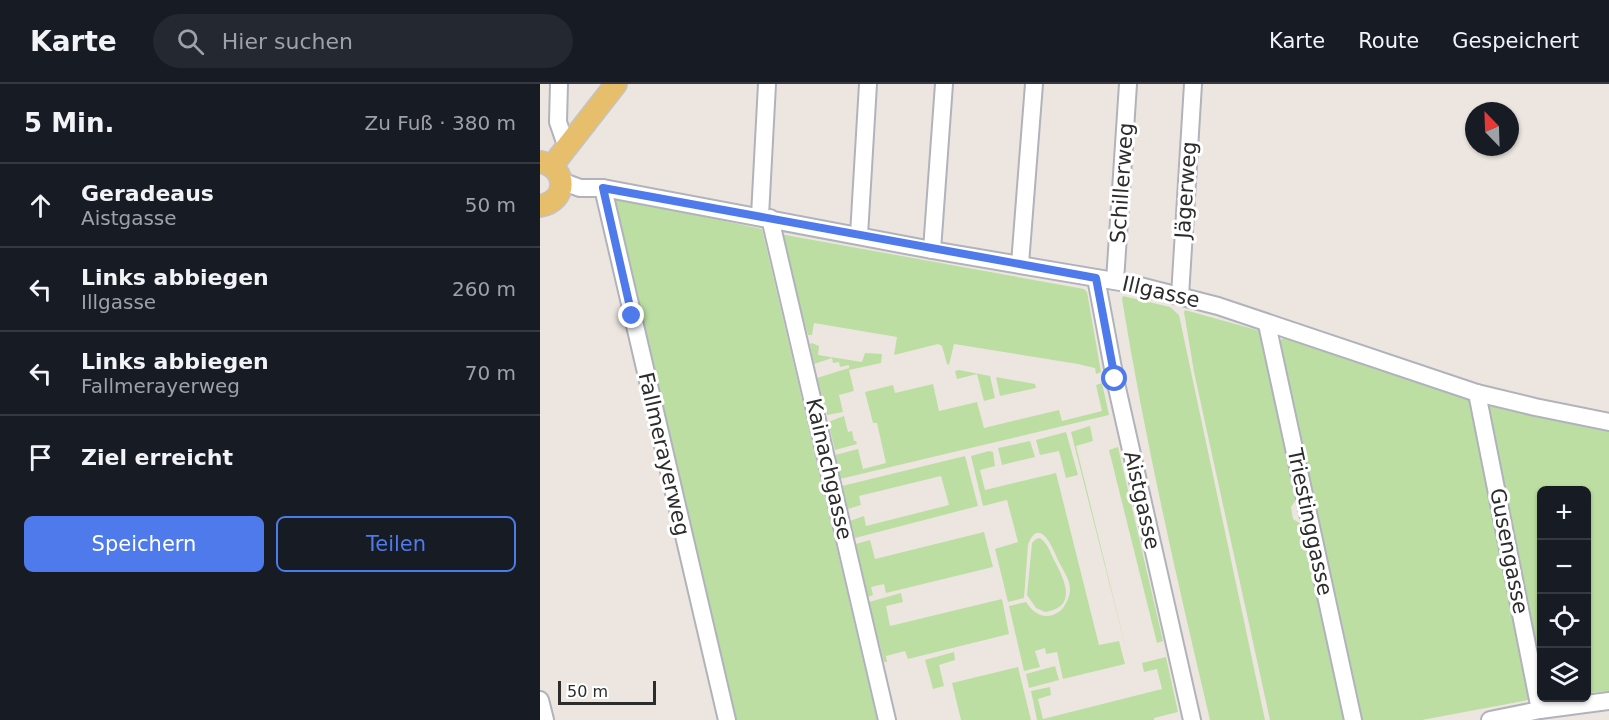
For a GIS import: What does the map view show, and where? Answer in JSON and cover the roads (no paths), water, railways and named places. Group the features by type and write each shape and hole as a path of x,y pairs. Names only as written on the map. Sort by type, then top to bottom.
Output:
{"main road":[{"path":"540,206 554,200 559,194 551,170 616,84"}],"street":[{"path":"558,84 558,122 567,148"},
{"name":"Kainachgasse","path":"767,84 765,217 887,720"},
{"path":"859,236 868,84"},
{"path":"932,250 944,84"},
{"path":"1020,264 1034,84"},
{"name":"Schillerweg","path":"1115,281 1128,84"},
{"name":"Jägerweg","path":"1180,296 1193,84"},
{"name":"Illgasse","path":"551,170 580,188 603,188 765,217 932,250 1115,281 1180,296 1218,306 1477,393 1609,422"},
{"name":"Fallmerayerweg","path":"603,188 727,720"},
{"name":"Aistgasse","path":"1096,278 1117,388 1192,720"},
{"name":"Triestinggasse","path":"1267,324 1353,720"},
{"name":"Gusengasse","path":"1477,393 1540,710"},
{"path":"540,700 545,720"},
{"path":"1490,720 1540,710 1609,701"}]}
